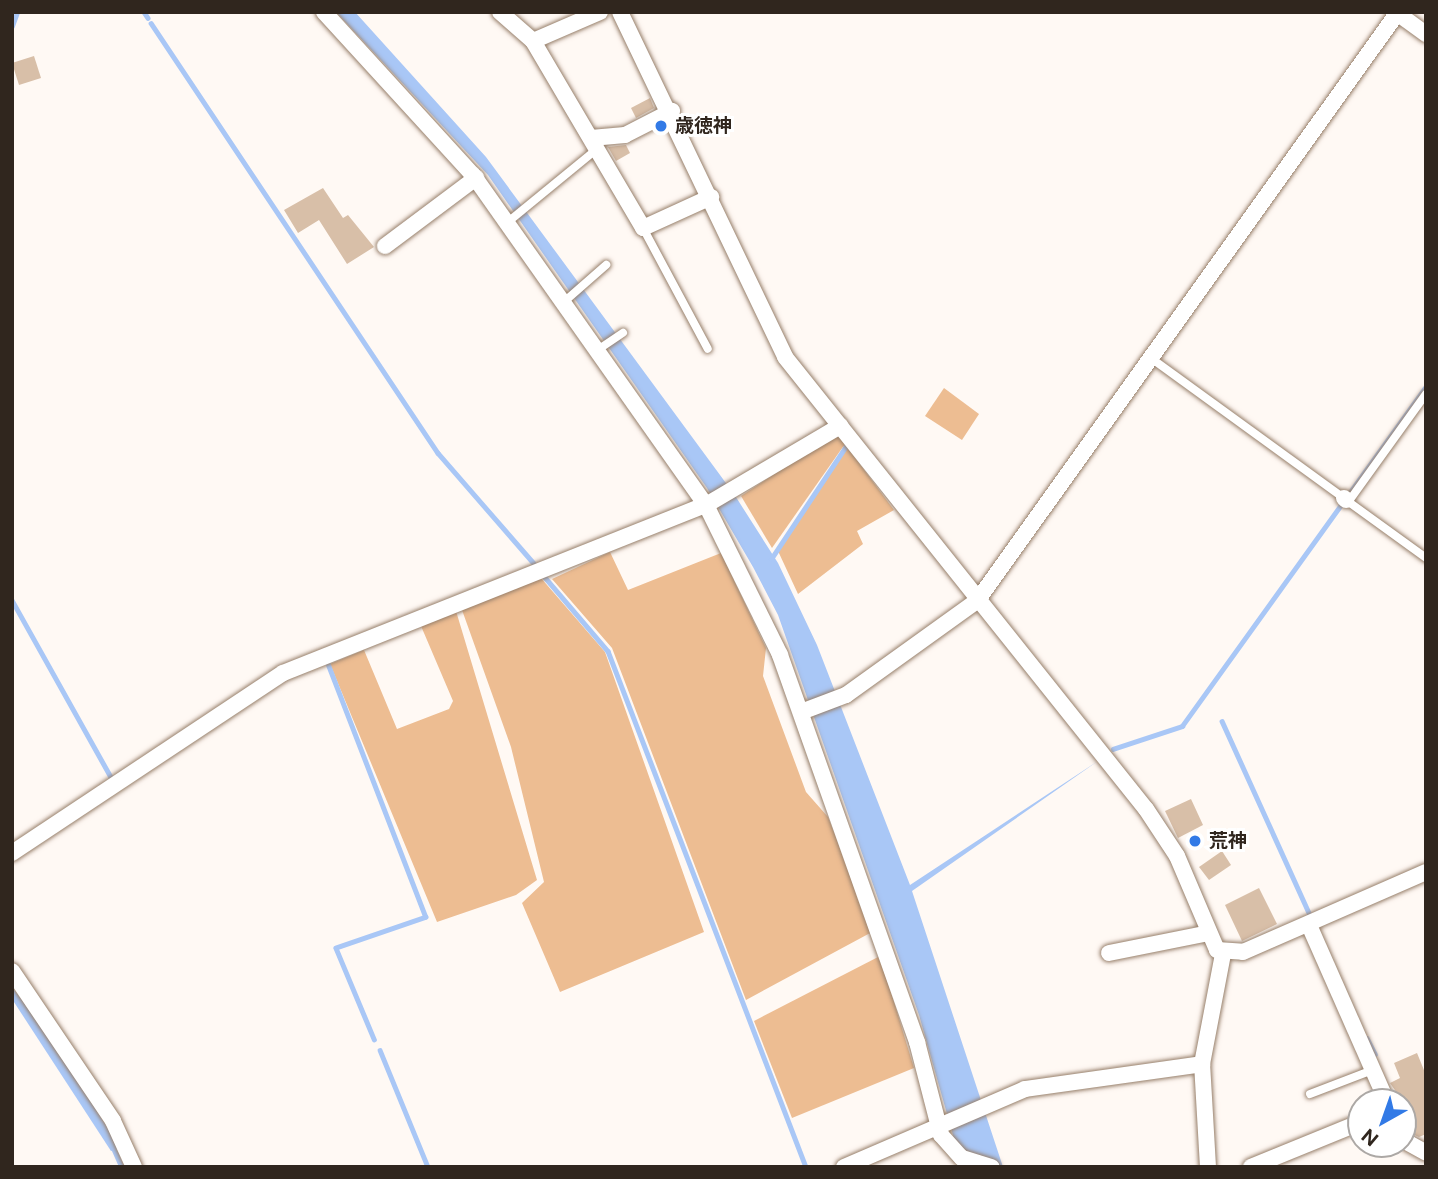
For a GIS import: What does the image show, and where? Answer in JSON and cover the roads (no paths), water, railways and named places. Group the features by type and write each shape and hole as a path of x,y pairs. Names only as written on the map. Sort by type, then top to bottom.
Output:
{"street":[{"path":"324,12 511,220 709,504 755,596 804,711 917,1042 950,1154 992,1167"},
{"path":"500,12 533,41 643,228 711,197"},
{"path":"533,41 600,12"},
{"path":"620,12 672,111 785,357 977,601 1146,809 1177,856 1209,933 1223,954 1202,1064 1208,1167"},
{"path":"804,711 839,698 977,601 1398,13 1426,34"},
{"path":"594,144 625,135 672,111"},
{"path":"385,246 476,178"},
{"path":"12,853 282,673 709,504 737,490 840,426"},
{"path":"1223,954 1309,925 1426,872"},
{"path":"1309,925 1381,1088"},
{"path":"1109,953 1209,933"},
{"path":"12,971 113,1121 134,1167"},
{"path":"844,1167 981,1106 1049,1084 1202,1064"},
{"path":"1251,1167 1347,1128"}],"lane":[{"path":"511,220 594,144"},
{"path":"643,228 708,349"},
{"path":"568,299 606,265"},
{"path":"602,347 621,334"},
{"path":"1151,358 1426,558"},
{"path":"1346,500 1426,394"},
{"path":"1310,1094 1373,1070"}],"water":[{"path":"336,12 355,12 486,157 734,494 778,563 817,645 910,885 1098,761 912,891 1003,1167 962,1167 919,1015 778,615 753,567 707,488 488,175"},
{"path":"12,987 55,1044 120,1148 111,1151 12,999"}],"waterway":[{"path":"12,26 17,12"},
{"path":"144,12 148,18"},
{"path":"151,23 438,453 537,567"},
{"path":"1113,749 1182,726 1426,386"},
{"path":"771,559 848,443"},
{"path":"543,575 608,651 806,1167"},
{"path":"12,600 112,779"},
{"path":"327,661 426,917 336,948 374,1039"},
{"path":"1222,721 1309,913"},
{"path":"1367,1038 1375,1054"},
{"path":"380,1050 428,1167"},
{"path":"113,1147 122,1167"}],"place":[{"name":"歳徳神","path":"661,126"},
{"name":"荒神","path":"1195,841"}]}
